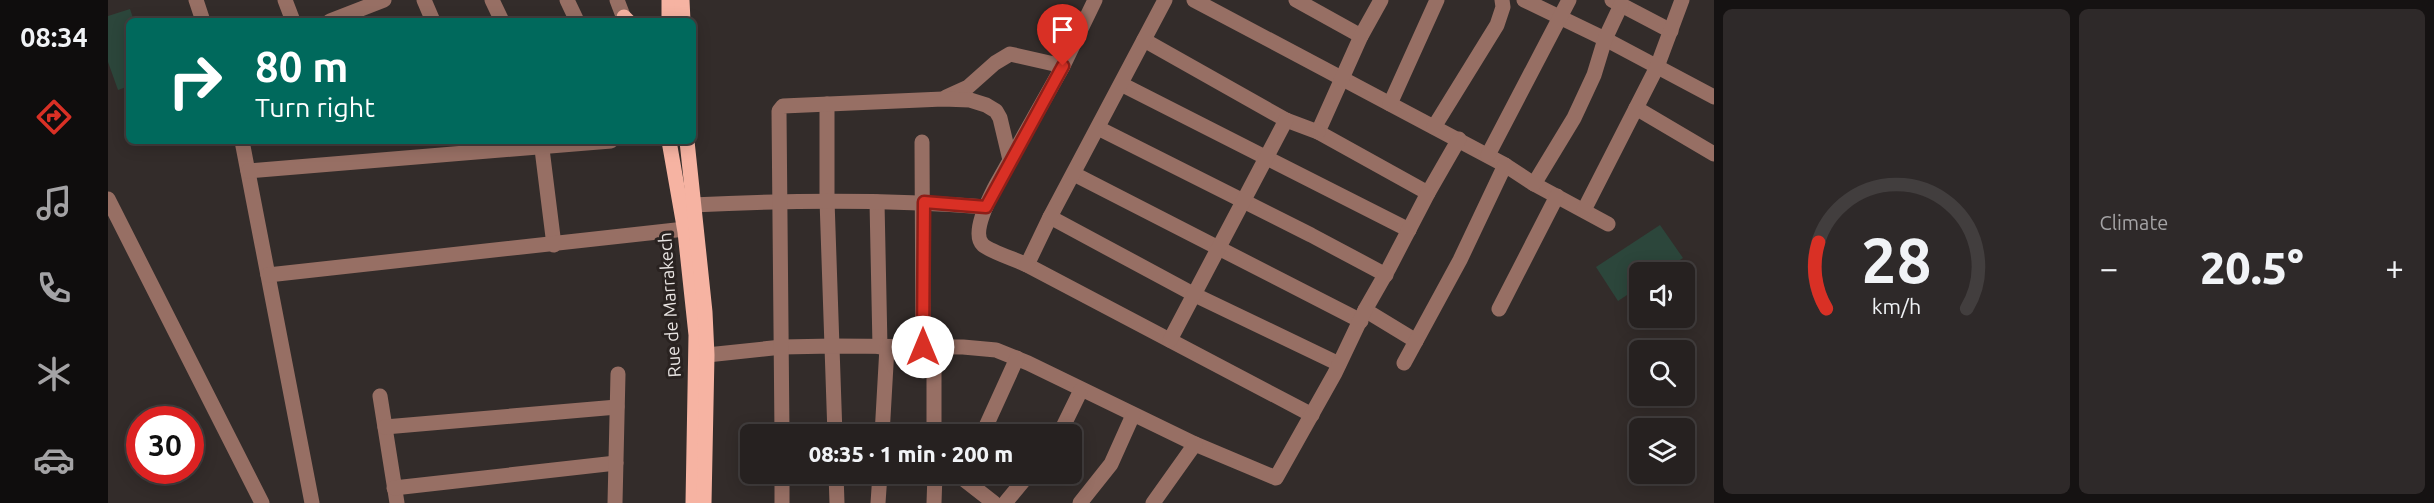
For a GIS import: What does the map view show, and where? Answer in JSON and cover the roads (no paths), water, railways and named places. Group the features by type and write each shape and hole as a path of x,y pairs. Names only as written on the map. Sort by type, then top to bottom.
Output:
{"main road":[{"path":"669,0 672,18"},
{"path":"673,18 682,0"},
{"name":"Rue de Marrakech","path":"670,144 685,230 696,335 693,503"},
{"name":"Rue de Marrakech","path":"687,144 692,205 701,261 707,354 704,503"}],"street":[{"path":"285,0 292,18"},
{"path":"348,18 365,15 384,0"},
{"path":"424,0 432,18"},
{"path":"492,0 501,18"},
{"path":"567,0 576,18"},
{"path":"617,0 625,18"},
{"path":"1095,0 1063,66 986,207 978,233 983,246 1027,265 1312,415"},
{"path":"1027,265 1165,0"},
{"path":"1194,0 1342,80 1459,139 1534,184 1608,224"},
{"path":"1296,0 1361,36"},
{"path":"1318,132 1361,36 1381,0"},
{"path":"1390,105 1437,0"},
{"path":"1434,128 1497,26 1503,7 1502,0"},
{"path":"1524,0 1605,39 1714,97"},
{"path":"1488,155 1569,0"},
{"path":"1584,210 1657,67 1682,0"},
{"path":"202,2 203,18"},
{"path":"1534,184 1574,118 1594,75 1616,3 1671,31"},
{"path":"1144,40 1286,120 1318,132 1428,193"},
{"path":"943,99 968,87 995,63 1010,54 1063,66"},
{"path":"1121,84 1409,230"},
{"path":"782,424 778,201 779,111 783,106 943,99 970,100 996,111 1000,118 1010,160"},
{"path":"827,104 827,200 835,424"},
{"path":"1636,108 1714,154"},
{"path":"1170,340 1286,120"},
{"path":"1098,128 1386,275"},
{"path":"707,354 782,347 833,346 978,348 996,351 1017,358 1195,444 1276,478 1459,139"},
{"path":"922,142 928,347 933,424"},
{"path":"243,144 312,503"},
{"path":"248,171 532,144"},
{"path":"542,144 554,245"},
{"path":"1404,363 1460,260 1505,165"},
{"path":"1074,174 1219,249 1416,341"},
{"path":"1500,309 1557,196"},
{"path":"108,199 261,503"},
{"path":"692,205 827,200 924,202 986,207"},
{"path":"877,202 883,347 882,424"},
{"path":"1050,217 1195,295 1339,364"},
{"path":"268,275 685,230"},
{"path":"987,424 1017,358"},
{"path":"615,503 618,374"},
{"path":"1064,424 1081,390"},
{"path":"380,396 395,496 616,463"},
{"path":"385,427 617,407"},
{"path":"1083,502 1111,464 1134,415"},
{"path":"1153,503 1195,444"},
{"path":"782,484 782,503"},
{"path":"836,484 837,503"},
{"path":"878,503 879,484"},
{"path":"934,503 935,484"},
{"path":"970,484 994,503"},
{"path":"1005,503 1021,484"}]}
